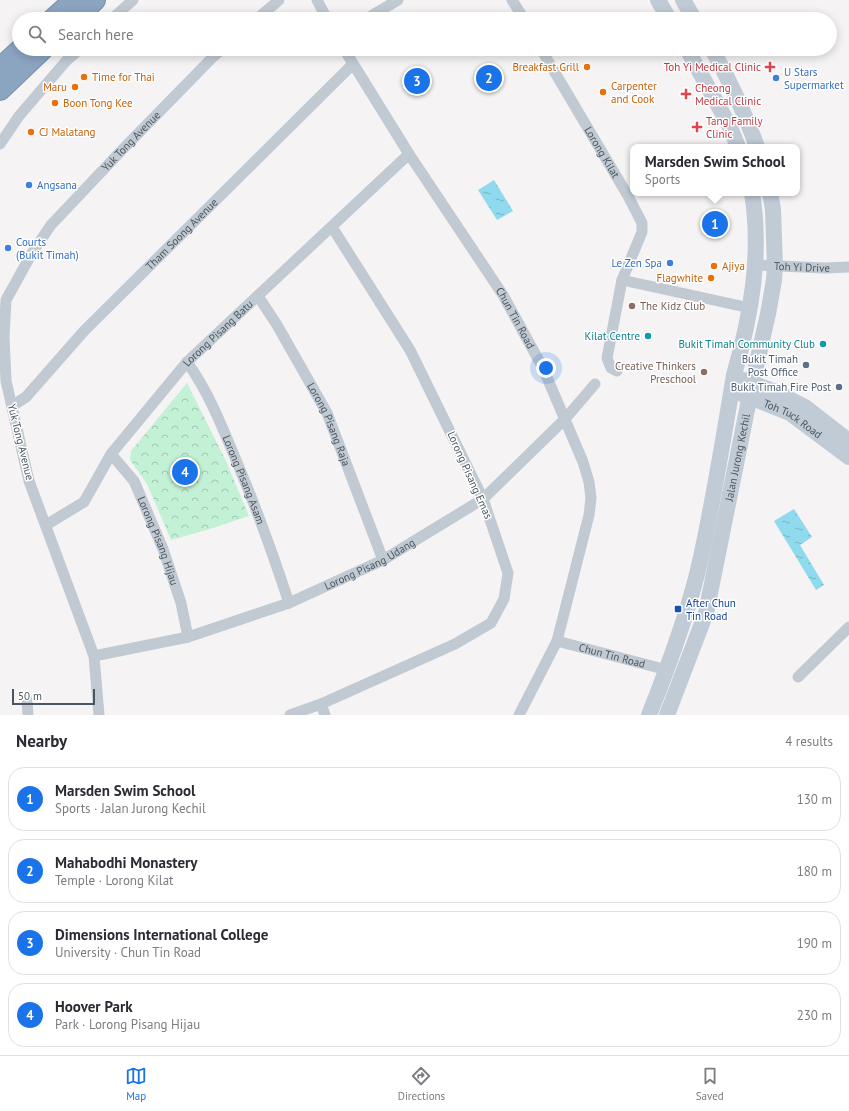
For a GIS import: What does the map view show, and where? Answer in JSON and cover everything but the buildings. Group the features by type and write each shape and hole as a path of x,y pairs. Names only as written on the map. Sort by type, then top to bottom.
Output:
{"highway":[{"path":"61,12 74,0"},
{"path":"82,12 95,0"},
{"path":"0,68 13,56"},
{"path":"0,90 36,56"}],"main road":[{"path":"658,0 665,12"},
{"path":"683,0 690,12"},
{"path":"691,56 729,125 737,144"},
{"path":"716,56 747,121 756,144"},
{"name":"Jalan Jurong Kechil","path":"649,715 667,670 701,558 733,384 750,308 756,265 756,216 753,196"},
{"name":"Jalan Jurong Kechil","path":"667,715 706,613 751,390 768,314 775,266 773,209 771,196"},
{"name":"Toh Tuck Road","path":"733,384 751,390 790,413 849,457"},
{"name":"Toh Tuck Road","path":"751,390 776,392 805,407 849,441"}],"street":[{"path":"120,12 133,0"},
{"path":"265,12 280,0"},
{"path":"317,0 323,12"},
{"path":"378,12 398,0"},
{"path":"512,0 520,12"},
{"path":"0,144 18,116 72,56"},
{"name":"Yuk Tong Avenue","path":"99,715 94,656 29,481 6,381 4,337 6,300 32,253 51,225 214,56"},
{"name":"Chun Tin Road","path":"348,56 409,154 503,295 543,368 583,462 589,482 591,498 589,515 557,641 519,715"},
{"name":"Lorong Kilat","path":"545,56 628,196 642,223 642,232 622,280 608,358 611,368 617,371"},
{"name":"Tham Soong Avenue","path":"12,406 26,397 84,331 353,64"},
{"name":"Lorong Pisang Batu","path":"46,525 84,502 111,454 187,362 409,154"},
{"name":"Lorong Pisang Emas","path":"290,715 321,704 455,644 491,623 504,599 508,573 483,499 410,350 332,227"},
{"name":"Toh Yi Drive","path":"756,265 826,268 849,267"},
{"path":"622,280 750,308"},
{"name":"Lorong Pisang Raja","path":"258,296 277,325 327,412 383,560"},
{"name":"Lorong Pisang Asam","path":"187,362 193,370 219,419 258,513 289,603"},
{"name":"Lorong Pisang Udang","path":"94,656 188,637 289,603 383,560 483,499 565,419 596,384"},
{"name":"Lorong Pisang Hijau","path":"111,454 134,481 163,549 181,603 188,637"},
{"path":"798,677 849,627"},
{"name":"Chun Tin Road","path":"557,641 667,670"},
{"path":"27,700 28,715"},
{"path":"321,704 325,715"}],"green space":[{"path":"187,383 226,461 249,516 171,540 147,484 130,460 131,451"}],"water":[{"path":"494,180 513,211 497,220 478,190"},
{"path":"794,509 812,537 800,545 824,585 816,590 774,521"}],"place":[{"name":"Breakfast Grill","path":"587,67"},
{"name":"Toh Yi Medical Clinic","path":"770,67"},
{"name":"Time for Thai","path":"84,77"},
{"name":"Mahabodhi Monastery","path":"489,78"},
{"name":"U Stars Supermarket","path":"776,78"},
{"name":"Dimensions International College","path":"417,81"},
{"name":"Maru","path":"75,87"},
{"name":"Carpenter and Cook","path":"603,92"},
{"name":"Cheong Medical Clinic","path":"686,94"},
{"name":"Boon Tong Kee","path":"55,103"},
{"name":"Tang Family Clinic","path":"697,127"},
{"name":"CJ Malatang","path":"31,132"},
{"name":"Angsana","path":"29,185"},
{"name":"Marsden Swim School","path":"715,224"},
{"name":"Courts (Bukit Timah)","path":"8,248"},
{"name":"Le Zen Spa","path":"670,263"},
{"name":"Ajiya","path":"714,266"},
{"name":"Flagwhite","path":"711,278"},
{"name":"The Kidz Club","path":"632,306"},
{"name":"Kilat Centre","path":"648,336"},
{"name":"Bukit Timah Community Club","path":"823,344"},
{"name":"Bukit Timah Post Office","path":"806,365"},
{"name":"Creative Thinkers Preschool","path":"704,372"},
{"name":"Bukit Timah Fire Post","path":"839,387"},
{"name":"Hoover Park","path":"185,472"},
{"name":"After Chun Tin Road","path":"678,609"}]}
